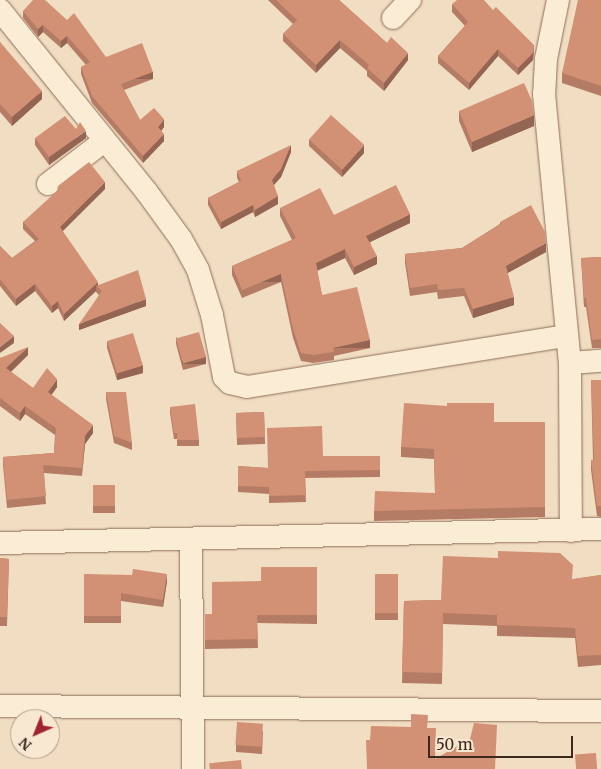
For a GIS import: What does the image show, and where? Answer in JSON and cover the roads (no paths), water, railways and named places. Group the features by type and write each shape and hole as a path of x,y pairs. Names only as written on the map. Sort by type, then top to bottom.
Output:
{"street":[{"path":"393,18 410,0"},
{"path":"558,0 546,59 544,94 570,363 571,531"},
{"path":"0,10 175,231 198,270 212,315 224,377 230,384 247,387 567,336"},
{"path":"48,184 104,141"},
{"path":"570,363 601,361"},
{"path":"0,543 601,529"},
{"path":"191,540 193,769"},
{"path":"0,706 601,711"}]}
